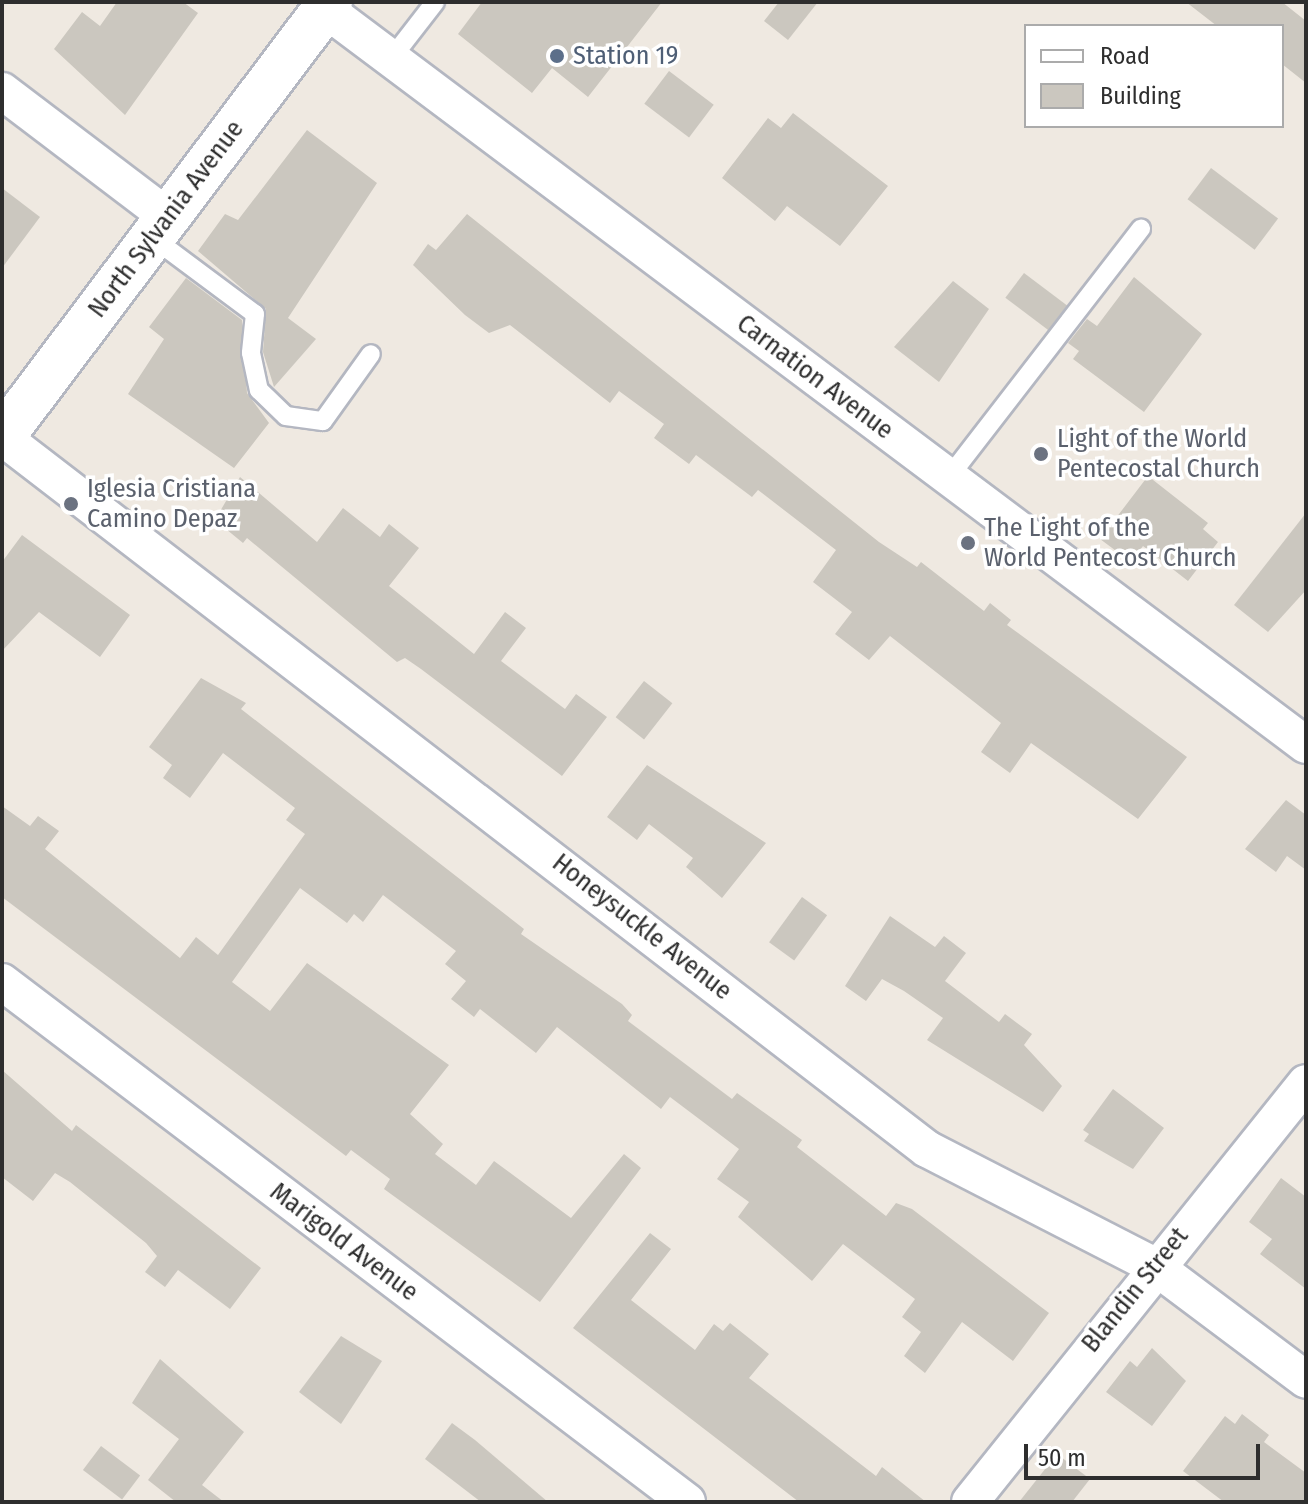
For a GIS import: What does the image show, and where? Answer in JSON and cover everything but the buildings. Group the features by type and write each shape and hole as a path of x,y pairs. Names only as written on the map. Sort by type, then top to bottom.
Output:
{"main road":[{"name":"North Sylvania Avenue","path":"2,437 328,5"}],"street":[{"name":"Carnation Avenue","path":"328,5 391,59 1306,745"},
{"path":"2,91 160,227"},
{"name":"Honeysuckle Avenue","path":"2,437 927,1149 1153,1265 1306,1380"},
{"name":"Marigold Avenue","path":"2,982 687,1502"},
{"name":"Blandin Street","path":"970,1502 1153,1265 1306,1083"}],"lane":[{"path":"391,59 435,2"},
{"path":"160,227 255,314 251,353 259,390 286,416 323,421 371,354"},
{"path":"949,477 1141,229"}],"place":[{"name":"Station 19","path":"557,56"},
{"name":"Light of the World Pentecostal Church","path":"1041,454"},
{"name":"Iglesia Cristiana Camino Depaz","path":"71,504"},
{"name":"The Light of the World Pentecost Church","path":"968,543"}]}
